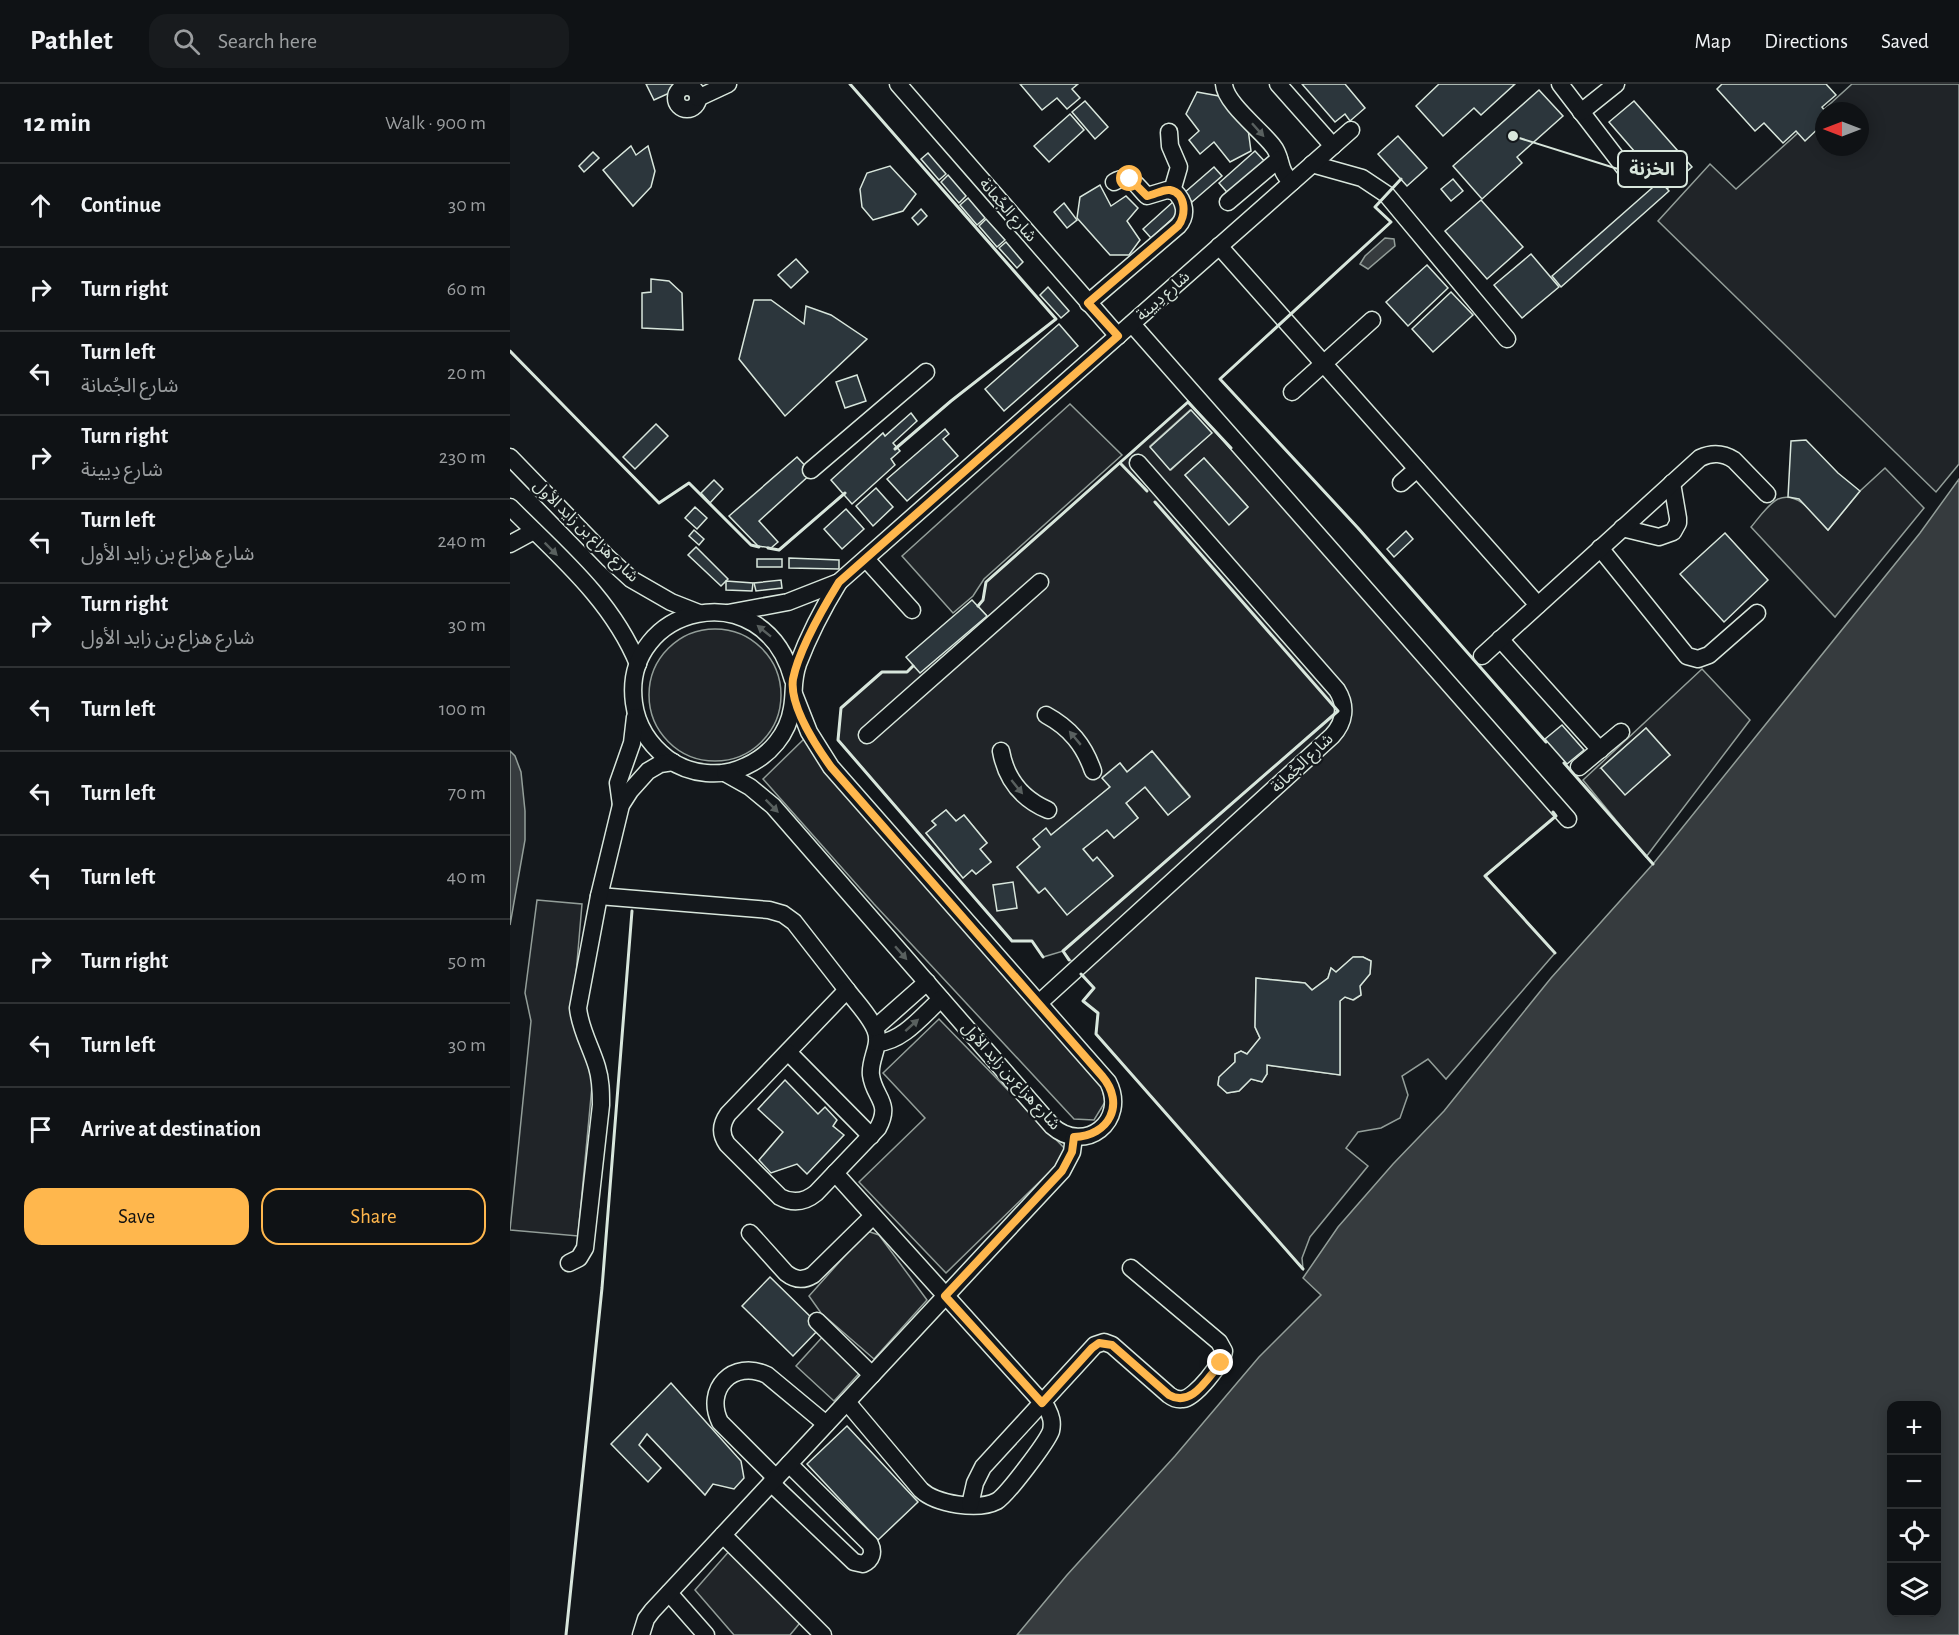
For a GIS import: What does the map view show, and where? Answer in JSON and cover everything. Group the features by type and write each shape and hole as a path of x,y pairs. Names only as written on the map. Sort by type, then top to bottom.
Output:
{"street":[{"path":"698,98 728,84"},
{"name":"شارع الجُمانة","path":"898,84 1118,336"},
{"path":"1224,84 1228,96 1274,147 1284,174 1292,182"},
{"path":"1278,84 1333,146"},
{"path":"1560,84 1629,174"},
{"path":"1581,112 1616,84"},
{"name":"شارع دِيينة","path":"728,613 788,602 839,582 1351,130"},
{"path":"1168,132 1170,146 1179,167 1172,190"},
{"path":"1228,202 1279,159"},
{"path":"1312,164 1362,178 1386,194 1507,339"},
{"path":"1088,303 1182,222 1185,211 1176,193 1172,190 1147,196 1128,178 1124,177 1114,182"},
{"path":"1220,246 1538,604"},
{"path":"1292,392 1372,320"},
{"path":"1132,324 1568,819"},
{"path":"811,470 926,372"},
{"path":"1482,656 1700,458 1721,454 1734,460 1767,494"},
{"name":"شارع هزاع بن زايد الأول","path":"510,457 620,569 657,595 699,613"},
{"name":"شارع الجُمانة","path":"1039,1003 1332,736 1343,718 1343,703 1337,690 1138,463"},
{"path":"1401,483 1417,469"},
{"path":"1622,528 1659,537 1673,532 1678,518 1672,483"},
{"path":"510,507 590,588 608,610 628,641 638,664"},
{"path":"510,544 534,531"},
{"path":"1600,548 1687,656 1698,659 1709,655 1757,613"},
{"path":"866,559 912,610"},
{"name":"شارع دِيينة","path":"794,687 813,628 839,582"},
{"path":"867,735 1041,582"},
{"path":"699,613 728,613 758,625 781,649 789,664 794,687 792,710 779,740 755,762 725,773 689,770 672,762 649,741 636,712 633,696 634,680 638,664 646,649 656,636 669,626 699,613"},
{"path":"1500,639 1600,750"},
{"name":"شارع هزاع بن زايد الأول","path":"725,773 750,787 773,806 1052,1126 1074,1137 1091,1135 1104,1126 1112,1112 1113,1105 1111,1089 1107,1082 831,767 809,732 794,687"},
{"path":"621,805 618,783 632,743 636,712"},
{"path":"1046,715 1076,737 1093,771"},
{"path":"1580,767 1621,732"},
{"path":"1001,752 1006,771 1016,787 1030,801 1048,810"},
{"path":"569,1263 579,1258 585,1248 601,1106 601,1086 597,1067 580,1024 578,1008 599,896 621,805 641,778 654,767 672,762"},
{"path":"623,768 641,778"},
{"path":"599,896 776,911 794,922 847,990 876,1036 890,1041 901,1035 941,999"},
{"path":"847,990 728,1114 722,1124 722,1135 727,1144 780,1197 786,1200 799,1202 811,1197 878,1128 884,1114 883,1103 872,1083 871,1070 876,1036 927,982"},
{"path":"788,1052 871,1136"},
{"path":"641,1635 646,1619 669,1593 1062,1171 1072,1152 1074,1137"},
{"path":"835,1173 1042,1403 1051,1415 1051,1429 1003,1496 991,1504 970,1505 939,1501 926,1495 847,1402"},
{"path":"750,1233 786,1274 802,1279 813,1275 873,1216"},
{"path":"970,1505 975,1484 983,1467 1099,1343 1112,1345 1169,1395 1183,1400 1191,1396 1221,1363 1224,1351 1219,1342 1131,1268"},
{"path":"817,1321 872,1375"},
{"path":"789,1464 870,1544 873,1551 870,1559 863,1564 854,1562 774,1480 720,1422 715,1398 722,1383 728,1377 743,1370 759,1372 826,1424"},
{"path":"723,1535 817,1633"},
{"path":"669,1593 706,1635"}],"shaded area":[{"path":"1852,84 1959,84 1959,464 1936,492 1658,221 1710,164 1736,189 1815,117 1815,156 1869,156 1869,102 1832,102"},
{"path":"1385,238 1394,239 1395,246 1368,269 1360,264 1365,256"},
{"path":"1188,402 1304,528 1556,816 1486,876 1555,953 1446,1079 1428,1059 1402,1076 1408,1095 1400,1118 1381,1128 1358,1132 1346,1148 1368,1166 1310,1237 1302,1258 1303,1269 1096,1034 1098,1013 1083,1001 1094,988 1063,951 1043,957 1032,941 1012,941 838,740 841,708 882,672 907,672 913,666 920,672 986,615 978,606 983,600 986,582","holes":["1190,410 1211,433 1171,470 1150,446","1204,458 1248,507 1229,524 1185,475","1152,751 1190,796 1168,815 1145,787 1126,803 1138,818 1114,838 1107,830 1083,849 1093,861 1097,858 1113,876 1067,914 1045,888 1038,893 1017,867 1040,847 1034,839 1051,835 1110,787 1103,777 1120,763 1127,772","946,810 956,821 964,815 987,843 980,849 991,862 976,874 972,870 963,878 926,833 936,825 932,821","1354,957 1363,957 1371,961 1370,974 1360,986 1361,995 1354,1000 1345,997 1340,1001 1340,1075 1267,1065 1267,1074 1262,1082 1251,1079 1239,1091 1227,1093 1218,1085 1219,1077 1235,1062 1235,1054 1241,1051 1247,1054 1260,1038 1255,1027 1256,978 1305,983 1312,990 1328,978 1331,968 1336,972"]},
{"path":"1070,404 1122,455 984,579 973,596 953,613 902,556"},
{"path":"1885,468 1924,508 1835,617 1751,527 1771,504 1786,497 1800,501 1828,530 1860,491"},
{"path":"1959,479 1959,1635 1017,1635 1259,1357 1321,1295 1303,1278 1338,1227 1393,1164 1444,1111 1551,978 1653,864 1920,533"},
{"path":"715,629 740,634 752,640 770,658 776,670 781,695 776,720 770,732 752,750 740,756 715,761 690,756 678,750 660,732 654,720 649,695 654,670 660,658 678,640 690,634"},
{"path":"1702,669 1750,720 1646,857 1583,780","holes":["1646,728 1670,755 1601,768"]},
{"path":"804,739 1100,1079 1105,1102 1094,1120 1074,1119 874,904 763,779"},
{"path":"510,751 515,756 521,772 525,840 510,925"},
{"path":"537,900 582,904 572,1021 593,1075 578,1236 510,1230 531,1021 525,993"},
{"path":"939,1019 1069,1153 946,1273 859,1182 925,1118 883,1073"},
{"path":"867,1231 879,1235 927,1300 874,1359 821,1313 809,1296"},
{"path":"826,1333 864,1368 834,1401 796,1366"},
{"path":"731,1549 804,1618 790,1635 734,1635 695,1590"}],"building":[{"path":"646,84 689,84 654,100"},
{"path":"1020,84 1078,84 1072,89 1080,98 1067,109 1057,98 1042,110"},
{"path":"1302,84 1345,84 1365,108 1350,121 1345,114 1335,122"},
{"path":"1439,84 1515,84 1481,115 1474,108 1443,136 1416,106"},
{"path":"1722,84 1826,84 1836,95 1828,102 1815,102 1815,132 1805,141 1796,131 1783,143 1764,123 1755,131 1717,89"},
{"path":"1539,90 1563,116 1517,157 1522,163 1482,199 1453,166"},
{"path":"1197,92 1219,96 1248,129 1251,151 1230,162 1214,142 1200,154 1189,140 1199,131 1186,114"},
{"path":"1085,101 1108,127 1095,139 1072,112"},
{"path":"1634,101 1692,167 1667,189 1609,122"},
{"path":"1070,114 1084,130 1049,162 1034,146"},
{"path":"1398,136 1427,168 1407,186 1378,154"},
{"path":"631,146 636,155 648,146 655,171 651,187 633,206 603,170"},
{"path":"1255,151 1268,165 1232,198 1219,183"},
{"path":"593,152 599,158 584,172 579,166"},
{"path":"928,153 946,174 939,180 921,159"},
{"path":"890,166 916,194 903,211 873,220 862,207 860,189 867,173"},
{"path":"1214,167 1222,176 1192,202 1184,193"},
{"path":"948,175 966,196 959,203 941,182"},
{"path":"1453,179 1463,191 1451,201 1441,189"},
{"path":"1660,181 1669,191 1561,287 1552,276"},
{"path":"1100,185 1111,206 1126,196 1138,208 1127,221 1140,240 1129,255 1110,255 1077,218 1080,197"},
{"path":"968,198 985,218 977,225 960,205"},
{"path":"1481,200 1523,247 1487,279 1445,231"},
{"path":"1174,201 1182,210 1151,238 1143,229"},
{"path":"1064,203 1077,220 1067,228 1054,212"},
{"path":"921,209 927,216 918,225 912,218"},
{"path":"986,219 1005,240 997,247 979,226"},
{"path":"1006,242 1023,262 1017,268 999,248"},
{"path":"1531,254 1559,287 1522,318 1494,285"},
{"path":"796,259 808,272 791,288 778,275"},
{"path":"1427,265 1448,288 1408,326 1386,302"},
{"path":"651,279 669,281 682,293 683,330 642,328 642,293 651,292"},
{"path":"1048,287 1069,311 1061,318 1040,295"},
{"path":"1451,292 1473,315 1433,352 1412,329"},
{"path":"754,300 771,300 804,324 806,306 831,315 867,339 785,416 739,359"},
{"path":"1059,324 1078,346 1004,411 985,389"},
{"path":"857,375 866,401 845,408 836,382"},
{"path":"1191,410 1212,433 1170,470 1150,447"},
{"path":"911,413 917,421 893,443 900,451 891,459 895,465 852,504 831,480 883,433 885,436"},
{"path":"656,424 668,436 635,469 623,457"},
{"path":"945,429 949,434 943,439 958,456 907,501 887,479"},
{"path":"1806,440 1838,473 1860,491 1828,530 1799,499 1788,497 1791,441"},
{"path":"797,457 812,473 759,521 778,542 771,548 758,546 729,516"},
{"path":"1204,458 1248,507 1229,525 1185,475"},
{"path":"714,480 723,489 710,503 701,493"},
{"path":"876,488 893,507 873,526 856,506"},
{"path":"695,507 707,518 697,529 685,518"},
{"path":"846,509 864,529 842,549 824,529"},
{"path":"694,530 704,539 699,545 689,536"},
{"path":"1406,531 1413,539 1394,557 1387,549"},
{"path":"1725,533 1768,580 1724,622 1680,574"},
{"path":"696,547 728,579 721,586 688,555"},
{"path":"789,558 839,560 839,569 789,568"},
{"path":"757,559 782,559 782,567 757,567"},
{"path":"781,580 782,588 756,591 754,583"},
{"path":"726,581 753,583 752,591 726,590"},
{"path":"972,600 987,616 920,673 906,657"},
{"path":"1562,725 1584,750 1567,764 1545,739"},
{"path":"1646,728 1670,755 1625,795 1601,768"},
{"path":"1152,751 1190,797 1168,815 1145,787 1126,803 1138,818 1114,838 1107,830 1083,849 1093,861 1097,857 1113,876 1067,915 1045,888 1039,893 1017,867 1040,847 1033,839 1046,828 1051,835 1110,787 1102,778 1120,763 1127,772"},
{"path":"946,810 956,821 964,815 987,843 980,849 991,862 976,874 972,870 963,878 926,833 936,825 932,821"},
{"path":"1013,882 1017,908 997,911 993,885"},
{"path":"1353,957 1363,957 1371,961 1370,974 1360,986 1361,995 1353,1000 1345,997 1340,1001 1340,1075 1267,1065 1267,1074 1262,1082 1251,1079 1239,1091 1227,1093 1218,1085 1219,1077 1235,1062 1235,1054 1241,1051 1247,1054 1260,1038 1255,1027 1256,978 1305,983 1312,990 1328,978 1331,968 1336,972"},
{"path":"785,1080 818,1114 825,1107 837,1120 833,1126 844,1135 807,1174 797,1164 771,1173 759,1160 783,1132 758,1109"},
{"path":"770,1277 821,1327 793,1356 742,1306"},
{"path":"671,1383 741,1461 744,1478 734,1489 713,1484 705,1495 647,1434 639,1445 661,1468 648,1482 611,1444"},
{"path":"847,1426 918,1502 878,1540 807,1464"}],"wall":[{"path":"850,84 1056,319 951,401 895,449"},
{"path":"1401,179 1375,207 1391,222 1220,379 1358,528 1546,742"},
{"path":"510,351 659,503 689,483 751,545 759,547"},
{"path":"978,606 983,600 986,582 1188,402 1231,448"},
{"path":"1121,464 1147,491"},
{"path":"768,548 779,550 845,493"},
{"path":"1069,960 1063,951 1338,711 1155,502"},
{"path":"913,666 907,672 882,672 841,708 838,740 1012,941 1032,941 1043,957"},
{"path":"1564,763 1653,864"},
{"path":"1553,812 1556,816 1485,876 1555,953"},
{"path":"566,1635 602,1288 632,911"},
{"path":"1081,974 1094,988 1083,1001 1098,1013 1096,1034 1303,1269"}],"place":[{"name":"الخزنة","path":"1513,136"}],"route":[{"path":"1130,179 1147,196 1167,190 1174,191 1185,211 1182,222 1178,226 1088,303 1118,336 839,582 821,612 799,662 793,680 794,694 809,732 831,767 1111,1089 1112,1112 1104,1126 1091,1135 1074,1137 1070,1159 1062,1171 945,1296 1042,1403 1099,1343 1112,1345 1169,1395 1183,1400 1191,1396 1221,1363"}]}
